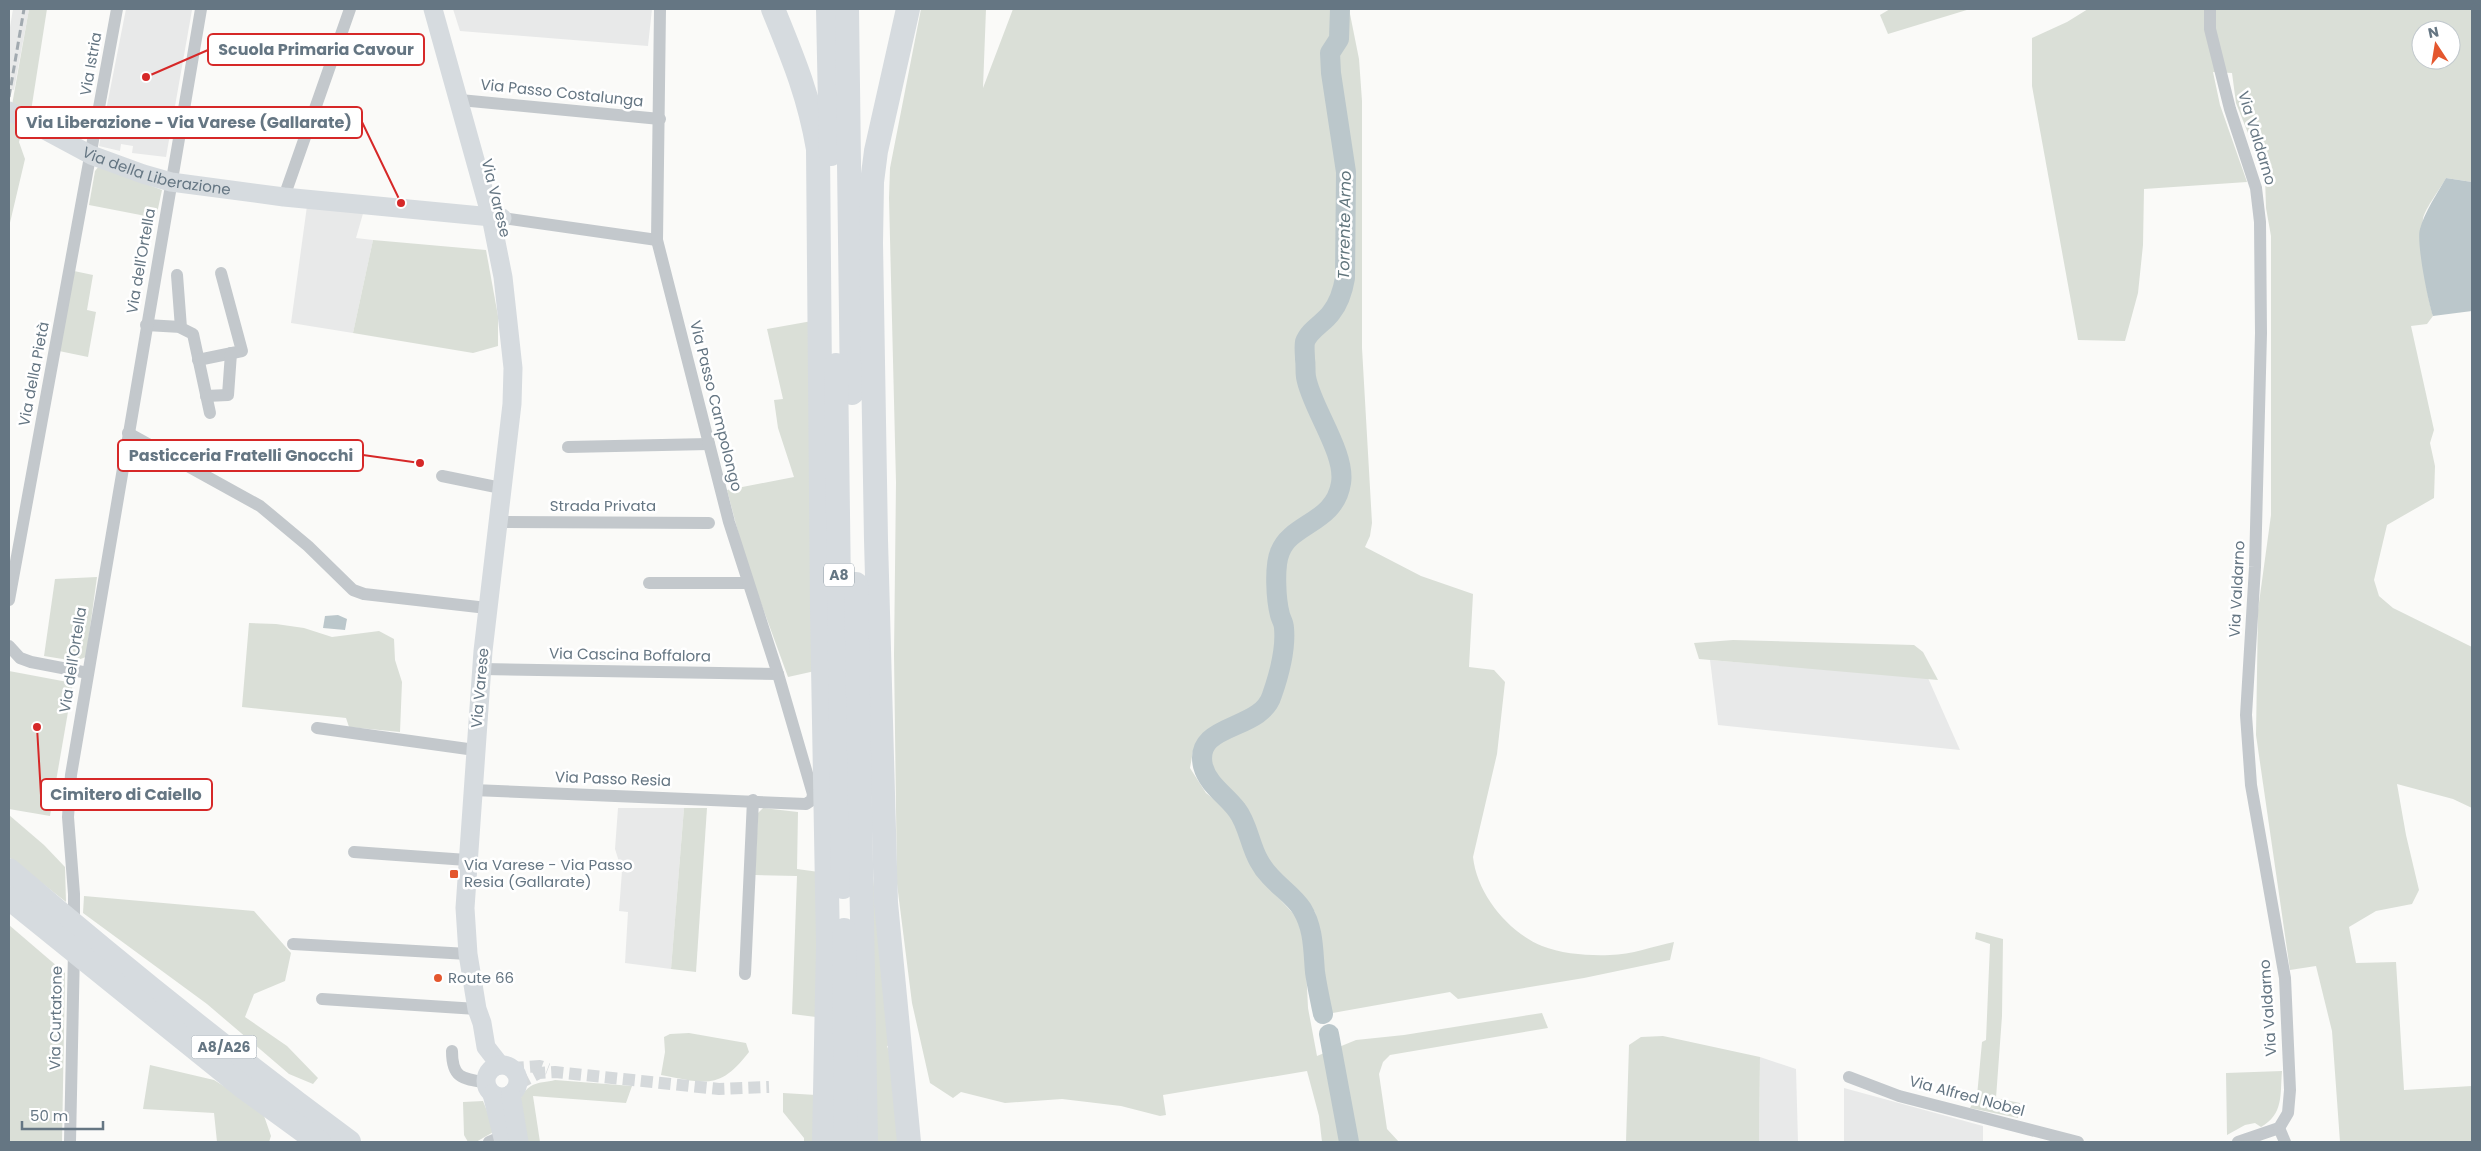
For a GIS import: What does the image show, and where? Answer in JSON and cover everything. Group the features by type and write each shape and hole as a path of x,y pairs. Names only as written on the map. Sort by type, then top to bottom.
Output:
{"highway":[{"path":"773,9 804,84 818,149 822,610 828,945 824,1142"},
{"name":"A8","path":"828,9 838,475 846,1142"},
{"name":"A8","path":"848,9 866,1142"},
{"path":"908,9 876,151 872,182 871,243 876,540 886,903 909,1142"},
{"name":"A8/A26","path":"9,870 102,949 238,1058 349,1142"},
{"name":"A8/A26","path":"9,898 242,1086 320,1142"}],"main road":[{"name":"Via Varese","path":"433,9 464,100 497,218 513,368 512,404 497,522 482,669 465,908 468,954 477,1009 482,1023 486,1047 500,1065"},
{"name":"Via della Liberazione","path":"9,111 91,155 171,182 284,197 497,218"},
{"name":"Via Varese","path":"477,1009 471,1025 476,1049 504,1141"},
{"path":"500,1065 508,1066 517,1075 517,1087 511,1094 503,1097 488,1084 490,1070 500,1065"},
{"name":"Via Varese","path":"504,1141 511,1094"}],"street":[{"name":"Via Istria","path":"91,155 117,9"},
{"name":"Via dell'Ortella","path":"74,894 68,809 71,775 201,9"},
{"path":"284,197 350,9"},
{"name":"Via Passo Campolongo","path":"660,9 657,240 747,583 778,674 813,794 812,800"},
{"name":"Via Valdarno","path":"2210,9 2212,38 2230,109 2256,188 2260,222 2261,332 2255,568 2246,715 2251,785 2285,978 2290,1090 2288,1112 2279,1128"},
{"name":"Via Passo Costalunga","path":"464,100 660,120"},
{"name":"Via della Pietà","path":"9,600 91,155"},
{"path":"497,218 657,240"},
{"path":"198,360 242,351 221,273"},
{"path":"177,275 181,327"},
{"path":"146,325 181,327 193,334 210,413"},
{"path":"206,396 228,394 231,353"},
{"path":"128,433 260,506 308,546 353,590 364,594 488,608"},
{"path":"568,447 709,444"},
{"path":"442,476 501,488"},
{"name":"Strada Privata","path":"497,522 709,523"},
{"path":"649,583 747,583"},
{"path":"9,646 20,658 31,662 88,673"},
{"name":"Via Cascina Boffalora","path":"482,669 778,674"},
{"path":"317,728 475,750"},
{"name":"Via Passo Resia","path":"473,790 753,800 806,804 812,800"},
{"path":"746,974 753,800"},
{"path":"354,852 468,860"},
{"name":"Via Curtatone","path":"70,1142 74,894"},
{"path":"293,944 468,954"},
{"path":"322,999 477,1009"},
{"path":"452,1051 452,1065 459,1076 488,1084"},
{"name":"Via Alfred Nobel","path":"1849,1077 1899,1096 2078,1142"},
{"path":"2238,1142 2279,1128 2285,1142"}],"shaded area":[{"path":"13,9 29,9 14,90 9,89 9,33"},
{"path":"29,9 47,9 31,111 12,105"},
{"path":"126,9 192,10 166,157 132,153 133,146 121,144 120,151 99,146"},
{"path":"453,9 652,9 648,46 460,31"},
{"path":"921,9 986,9 983,88 1013,9 1349,9 1359,59 1362,101 1362,348 1372,523 1370,536 1365,547 1421,576 1473,594 1469,667 1494,670 1505,682 1497,754 1473,857 1476,871 1481,885 1496,910 1517,931 1529,940 1542,946 1576,954 1618,955 1674,942 1670,960 1584,978 1458,999 1450,992 1327,1014 1319,972 1320,949 1315,912 1266,864 1250,828 1250,814 1240,800 1224,787 1209,761 1214,748 1226,735 1250,726 1265,716 1282,680 1287,636 1281,632 1272,664 1267,697 1249,715 1236,724 1214,731 1193,751 1190,768 1206,793 1228,810 1260,878 1304,925 1308,1008 1317,1056 1356,1040 1404,1035 1542,1013 1548,1028 1390,1055 1383,1062 1379,1074 1387,1129 1399,1142 1322,1142 1319,1116 1307,1071 1163,1095 1166,1115 1160,1116 1121,1106 1062,1099 1005,1103 961,1092 953,1098 930,1083 912,1003 897,884 894,655 896,482 889,198 890,168"},
{"path":"1890,9 1970,9 1888,34 1880,15"},
{"path":"2088,9 2472,9 2472,182 2446,178 2424,214 2422,229 2423,254 2433,316 2427,324 2411,326 2434,430 2430,443 2435,466 2434,498 2387,525 2374,580 2379,596 2393,608 2472,647 2472,808 2453,799 2397,784 2406,835 2419,890 2412,904 2376,911 2349,927 2356,963 2396,962 2404,1090 2472,1086 2472,1142 2340,1142 2332,1031 2316,966 2290,970 2256,735 2258,610 2271,515 2271,236 2266,208 2265,176 2236,103 2232,73 2213,72 2220,105 2247,182 2144,189 2143,245 2138,293 2125,341 2078,340 2032,86 2032,38 2067,22"},
{"path":"9,121 23,127 19,142 25,159 9,227"},
{"path":"99,166 162,190 156,218 89,205 95,171"},
{"path":"2446,178 2472,182 2472,311 2433,316 2423,272 2419,236 2425,216"},
{"path":"307,206 364,210 356,238 373,240 353,333 291,323"},
{"path":"373,240 486,250 498,316 498,346 473,353 353,333"},
{"path":"74,271 93,275 87,310 96,312 88,357 59,351"},
{"path":"812,321 815,671 788,677 746,562 727,490 794,477 778,428 774,400 783,399 767,329"},
{"path":"97,577 86,657 75,661 44,656 55,579"},
{"path":"338,615 347,619 345,630 323,628 325,616"},
{"path":"249,623 304,628 332,637 379,631 394,639 395,660 402,682 400,732 349,727 346,718 242,707"},
{"path":"1733,640 1914,645 1923,652 1938,680 1699,659 1694,643"},
{"path":"1710,660 1928,678 1960,750 1718,725"},
{"path":"9,671 73,683 50,816 9,809"},
{"path":"618,808 684,808 671,969 625,963 628,912 619,911 622,871 615,849"},
{"path":"684,808 707,808 696,972 671,969"},
{"path":"763,808 798,812 797,869 819,872 816,1017 792,1014 797,876 755,875 758,813"},
{"path":"9,815 44,845 65,867 66,902 9,857"},
{"path":"872,870 893,1045 887,1046 895,1068 901,1142 876,1142"},
{"path":"84,896 254,911 291,953 285,981 254,994 245,1017 287,1046 318,1078 313,1084 289,1074 207,1004 83,913"},
{"path":"9,925 65,973 62,1142 9,1142"},
{"path":"1976,932 2003,939 2002,1016 1996,1098 2020,1103 2018,1118 1970,1108 1977,1096 1982,1042 1986,1040 1990,944 1975,939"},
{"path":"689,1033 746,1043 749,1052 738,1065 720,1079 700,1082 661,1075 665,1052 664,1037 670,1034"},
{"path":"1663,1036 1760,1057 1759,1142 1626,1142 1629,1045 1641,1037"},
{"path":"1760,1057 1796,1069 1798,1142 1759,1142"},
{"path":"150,1065 214,1080 262,1110 271,1136 269,1142 217,1142 214,1113 143,1109"},
{"path":"2282,1071 2281,1095 2274,1116 2261,1127 2255,1123 2245,1125 2227,1135 2226,1073"},
{"path":"555,1080 632,1086 626,1103 533,1096 540,1142 525,1142 519,1120 521,1098 531,1086"},
{"path":"1844,1088 1983,1126 1983,1142 1844,1142"},
{"path":"783,1093 816,1095 816,1142 804,1142 804,1138 783,1112"},
{"path":"483,1101 495,1131 476,1142 468,1142 464,1135 463,1102"}],"waterway":[{"name":"Torrente Arno","path":"1323,1014 1315,972 1312,940 1306,917 1292,897 1264,868 1256,855 1241,816 1205,773 1203,752 1208,742 1218,734 1255,716 1265,707 1272,695 1284,645 1284,626 1280,615 1276,583 1278,558 1286,542 1293,535 1322,515 1330,507 1337,496 1341,483 1338,458 1309,389 1306,375 1305,348 1307,338 1328,317 1336,305 1342,292 1345,278 1346,172 1331,73 1330,53 1339,39 1340,9"},
{"name":"Torrente Arno","path":"1329,1034 1349,1142"}],"tunnel":[{"path":"512,1068 540,1066 548,1069"},
{"path":"518,1084 539,1073 555,1072 719,1089 769,1087"}],"railway":[{"path":"9,97 24,9"}],"place":[{"name":"Scuola Primaria Cavour","path":"146,77"},
{"name":"Via Liberazione - Via Varese (Gallarate)","path":"401,203"},
{"name":"Pasticceria Fratelli Gnocchi","path":"420,463"},
{"name":"Cimitero di Caiello","path":"37,727"},
{"name":"Via Varese - Via Passo Resia (Gallarate)","path":"454,874"},
{"name":"Route 66","path":"438,978"}]}
